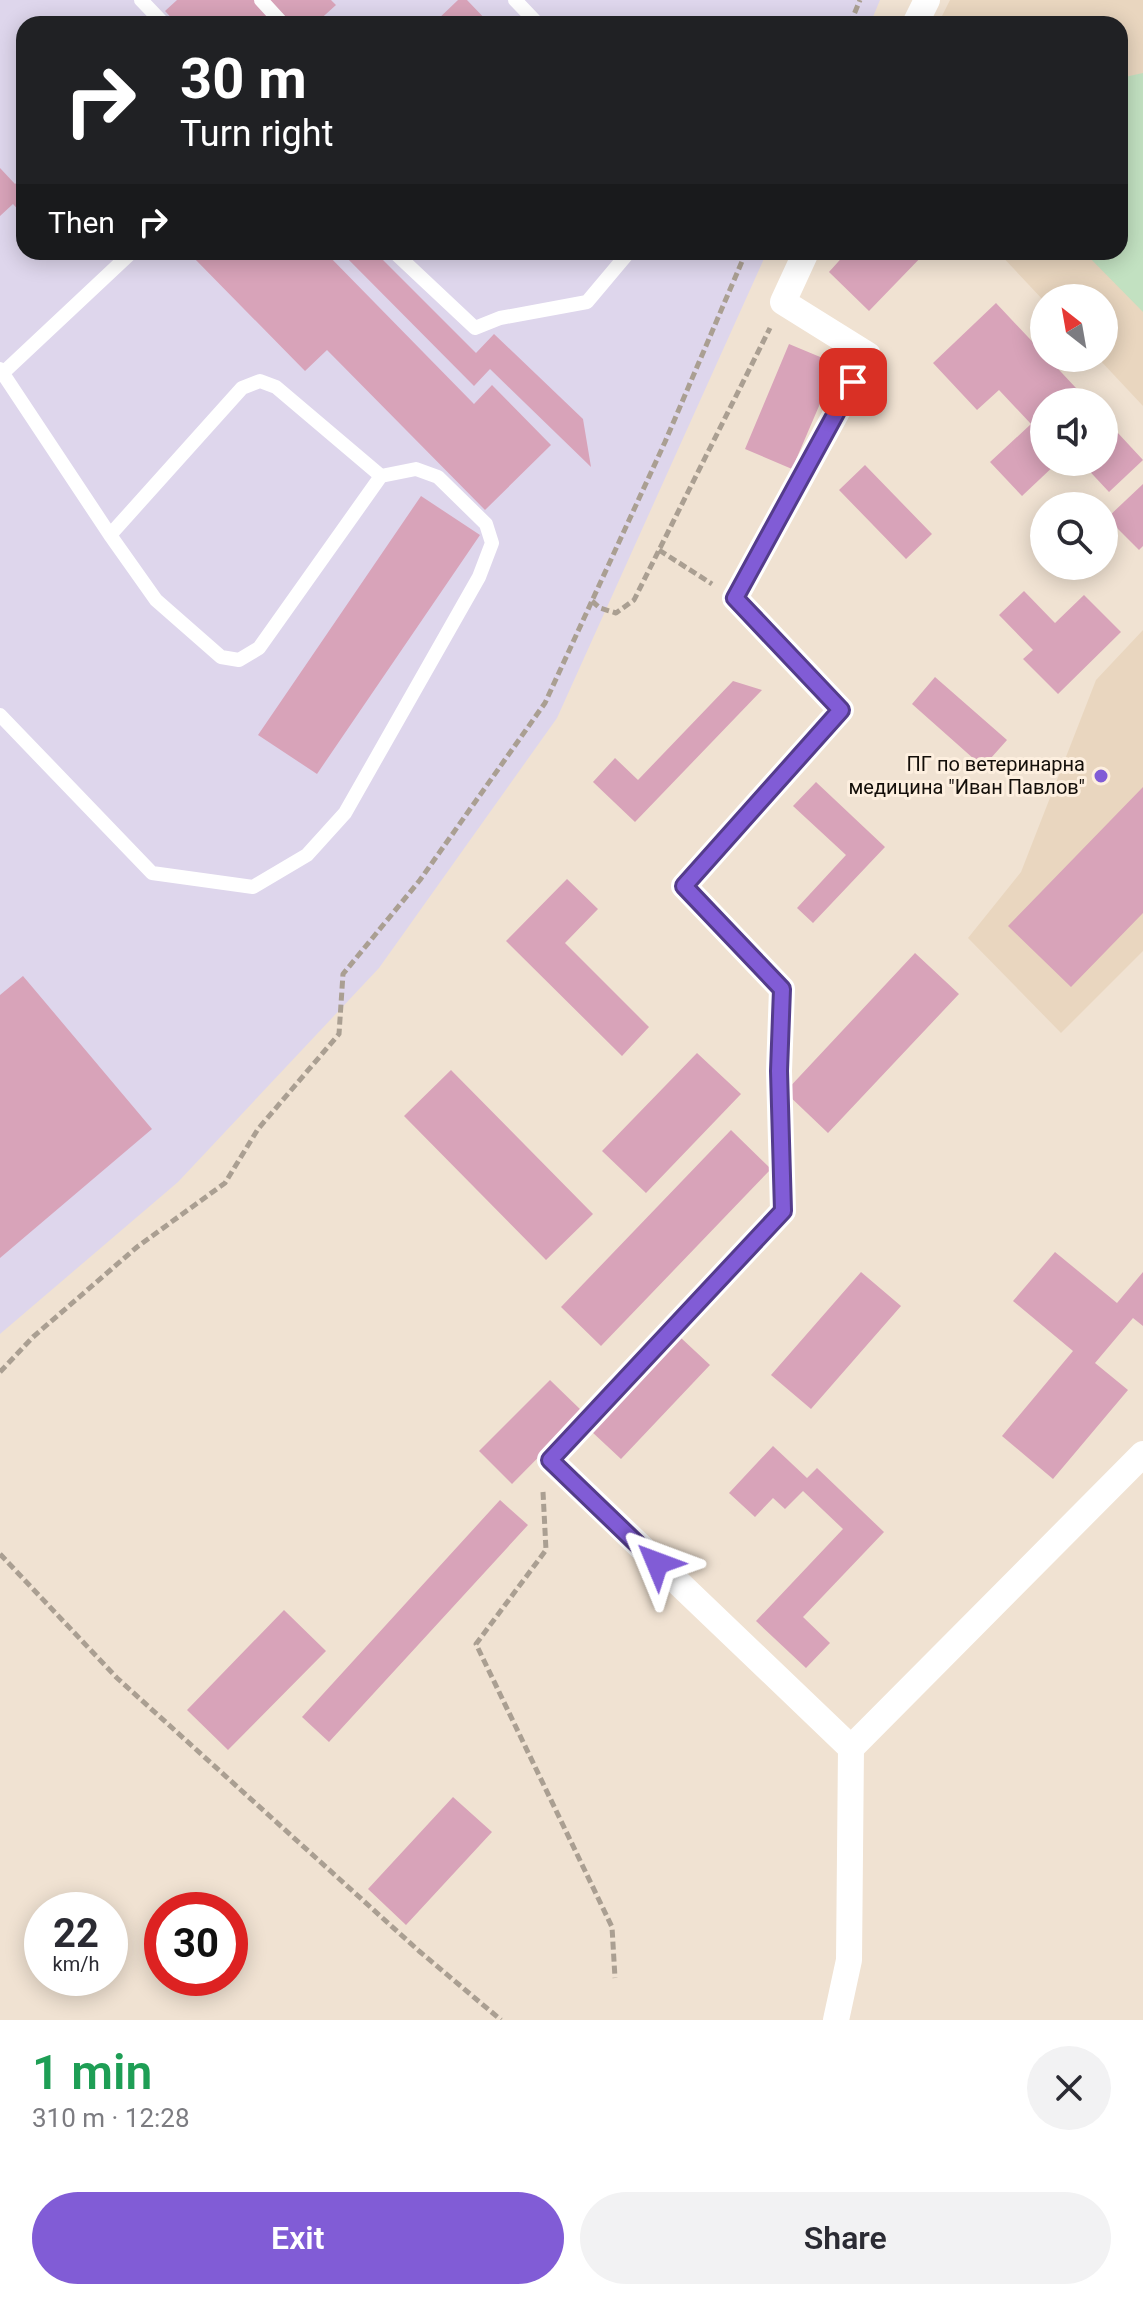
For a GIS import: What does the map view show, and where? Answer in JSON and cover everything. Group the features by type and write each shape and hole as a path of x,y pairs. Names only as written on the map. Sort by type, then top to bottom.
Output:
{"street":[{"path":"802,260 783,302 868,355 735,598 841,710 684,886 782,989 779,1071 783,1211 550,1460 851,1748"},
{"path":"836,2020 849,1960 851,1748 1143,1454"}],"lane":[{"path":"141,0 156,16"},
{"path":"261,0 276,16"},
{"path":"515,0 530,16"},
{"path":"0,715 152,873 253,887 307,855 345,813 479,577 492,543 486,524 438,477 416,469 381,476 259,648 239,660 221,657 156,600 2,370 123,260"},
{"path":"403,260 475,328 500,318 587,302 622,260"},
{"path":"110,535 242,388 260,381 276,387 381,476"}],"path":[{"path":"0,1372 33,1337 137,1247 225,1183 258,1129 339,1034 343,974 420,880 545,703 665,442 743,260"},
{"path":"592,601 600,608 616,613 634,600 783,302"},
{"path":"659,550 735,598"},
{"path":"550,1460 543,1491 546,1550 476,1644 612,1927 615,1978"},
{"path":"0,1554 117,1678 419,1951 501,2020"}],"shaded area":[{"path":"0,0 880,0 873,16 16,16 16,260 763,260 557,718 379,968 178,1182 0,1334"},
{"path":"950,0 1143,0 1143,406 1111,372 1118,372 1118,284 1030,286 1006,260 1128,260 1128,16 942,16"},
{"name":"ПГ по ветеринарна медицина \"Иван Павлов\"","path":"1143,630 1143,951 1061,1033 968,938 1021,872 1096,680"}],"green space":[{"path":"1143,73 1143,312 1092,260 1128,260 1128,76"}],"building":[{"path":"177,0 331,0 336,5 324,16 170,16 165,11"},
{"path":"458,0 467,0 482,16 441,16"},
{"path":"0,168 16,183 16,207 13,204 0,216"},
{"path":"196,260 333,260 474,404 492,385 551,445 485,510 327,350 305,371"},
{"path":"349,260 383,260 476,353 494,334 583,419 591,467 490,369 474,386"},
{"path":"840,260 918,260 869,311 829,272"},
{"path":"996,303 1030,339 1030,372 1061,372 1076,388 1030,388 1030,423 999,390 977,410 933,363"},
{"path":"789,344 837,364 792,469 745,449"},
{"path":"1030,425 1030,476 1043,476 1022,496 990,462"},
{"path":"1118,433 1143,460 1109,492 1094,476 1118,476"},
{"path":"865,465 932,534 906,559 839,490"},
{"path":"1143,484 1143,546 1139,550 1118,529 1118,508"},
{"path":"421,496 480,535 317,774 258,735"},
{"path":"1024,591 1055,623 1084,595 1121,632 1058,694 1023,659 1033,650 999,615"},
{"path":"935,677 1007,740 983,767 912,704"},
{"path":"733,681 762,690 635,822 593,782 615,758 638,780"},
{"path":"816,782 885,847 813,923 797,908 846,855 793,806"},
{"path":"1143,787 1143,913 1071,987 1008,926"},
{"path":"567,879 598,909 565,943 649,1027 622,1056 506,941"},
{"path":"915,953 959,994 828,1133 785,1092"},
{"path":"23,976 152,1129 0,1258 0,995"},
{"path":"697,1053 741,1094 646,1193 602,1151"},
{"path":"451,1070 593,1214 546,1260 404,1116"},
{"path":"731,1130 771,1169 601,1346 561,1307"},
{"path":"1055,1252 1117,1303 1143,1272 1143,1326 1133,1318 1095,1363 1128,1390 1053,1479 1002,1436 1073,1351 1013,1301"},
{"path":"861,1272 901,1306 811,1409 771,1375"},
{"path":"680,1337 710,1365 621,1459 591,1431"},
{"path":"550,1380 583,1412 512,1484 479,1451"},
{"path":"773,1446 807,1478 817,1468 884,1532 803,1617 830,1643 806,1668 756,1621 843,1529 803,1491 785,1509 773,1498 755,1517 729,1493"},
{"path":"500,1500 528,1525 329,1742 302,1717"},
{"path":"284,1610 326,1651 228,1750 187,1710"},
{"path":"453,1797 492,1832 406,1925 368,1889"}],"place":[{"name":"ПГ по ветеринарна медицина \"Иван Павлов\"","path":"1101,776"}],"route":[{"path":"657,1563 550,1460 783,1211 779,1071 782,989 684,886 841,710 735,598 853,382"}]}
